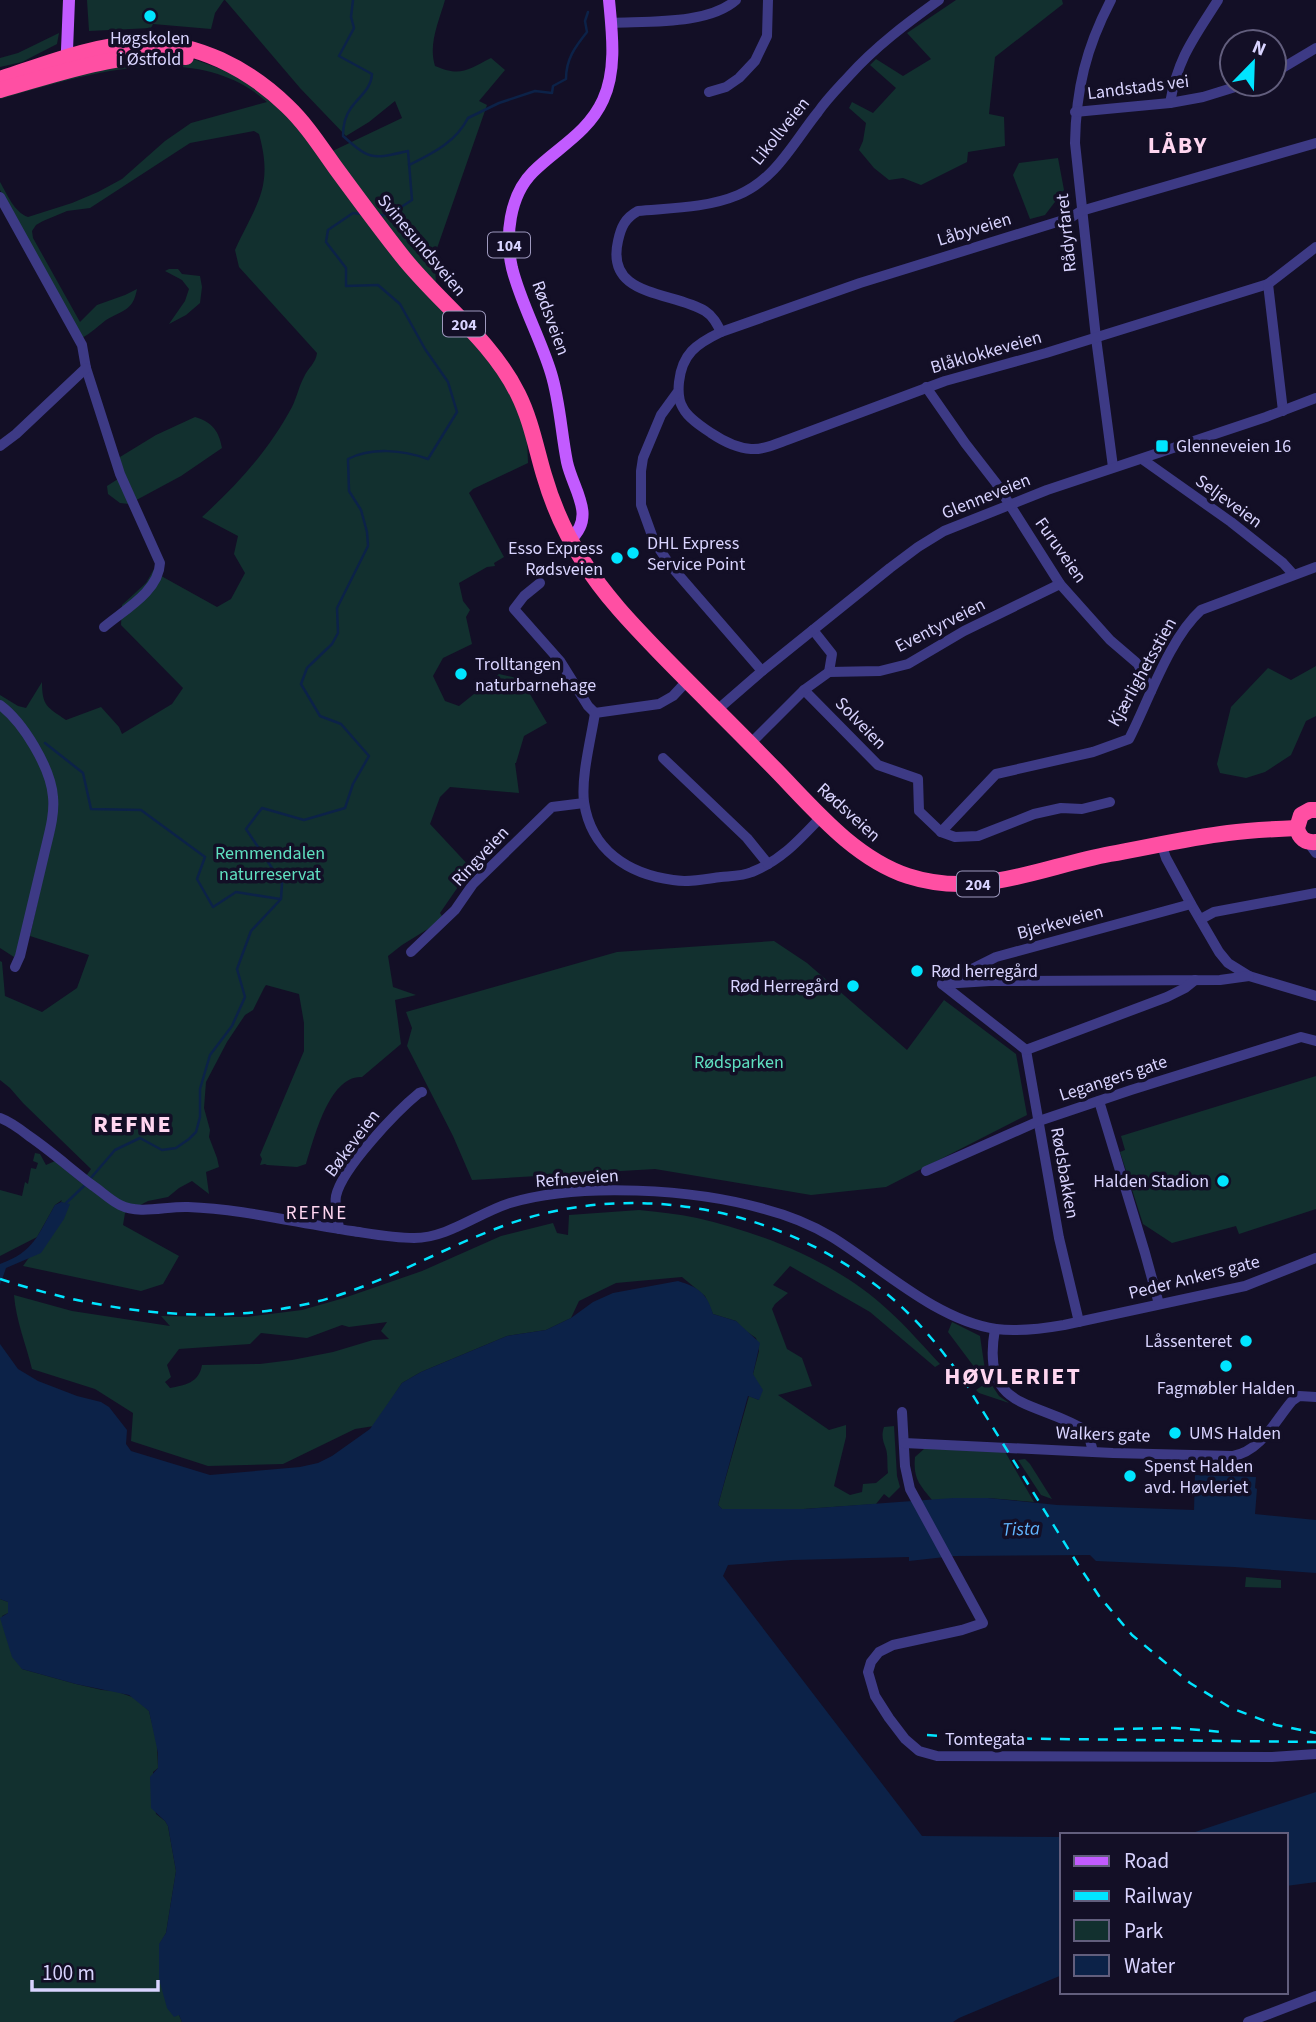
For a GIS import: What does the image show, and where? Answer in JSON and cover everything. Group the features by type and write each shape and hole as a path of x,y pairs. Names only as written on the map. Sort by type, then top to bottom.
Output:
{"highway":[{"name":"Svinesundsveien","path":"0,79 69,63 156,55 204,60 243,73 270,91 312,135 373,219 425,284 484,344 511,380 527,415 547,486 566,533"},
{"name":"Svinesundsveien","path":"0,90 69,63"},
{"name":"Rødsveien","path":"566,533 594,579 687,681 821,816 854,846 888,867 923,880 957,885 985,884 1019,878 1105,855 1162,845"},
{"path":"1313,846 1300,836 1297,828 1301,815 1316,810"},
{"name":"204","path":"1162,845 1225,833 1297,828"}],"main road":[{"path":"69,0 69,63"},
{"name":"Rødsveien","path":"566,533 579,532 583,514 568,466 551,373 512,267 509,237 512,212 531,173 586,127 604,98 610,79 609,0"}],"street":[{"path":"611,23 709,15 730,6 736,0"},
{"path":"709,92 726,87 755,61 767,36 768,0"},
{"name":"Likollveien","path":"721,332 705,311 638,288 624,277 617,261 617,244 622,226 629,216 638,211 715,202 739,195 762,181 784,159 818,111 852,73 893,35 939,0"},
{"name":"Rådyrfaret","path":"1111,0 1082,73 1075,112 1075,143 1096,338 1114,467"},
{"path":"1170,103 1174,79 1184,54 1218,0"},
{"path":"1288,65 1316,48"},
{"name":"Landstads vei","path":"1075,112 1170,103 1218,92"},
{"name":"Låbyveien","path":"677,393 684,359 706,339 721,332 860,283 1070,218 1081,211 1316,142"},
{"path":"0,197 82,345 86,368 120,474 159,555 157,578 148,590 104,627"},
{"name":"Blåklokkeveien","path":"677,393 683,410 702,427 735,446 752,449 788,440 926,387 1096,338 1268,284 1316,247"},
{"path":"1268,284 1283,411"},
{"path":"0,446 86,368"},
{"name":"Furuveien","path":"926,387 996,482 1060,584 1110,640 1138,664 1151,691"},
{"path":"677,393 660,415 643,458 641,505 654,541 670,565 762,671"},
{"name":"Glenneveien","path":"716,711 918,547 944,531 1114,467 1316,398"},
{"name":"Seljeveien","path":"1142,459 1231,522 1293,574"},
{"name":"Kjærlighetsstien","path":"941,832 996,774 1093,752 1129,739 1188,622 1201,610 1316,567"},
{"path":"540,583 524,596 514,609 560,661 595,713"},
{"name":"Eventyrveien","path":"829,672 880,671 908,664 964,631 1060,584"},
{"path":"750,744 804,690 829,672 832,654 813,630"},
{"path":"595,713 659,704 673,696 687,681"},
{"name":"Solveien","path":"804,690 878,765 918,779 919,811 941,832"},
{"path":"0,705 13,716 28,736 44,767 53,796 43,860 15,967"},
{"path":"595,713 586,765 584,803 594,834 608,854 640,872 673,881 695,881 750,873 785,855 821,816"},
{"path":"663,758 747,838 768,864"},
{"path":"941,832 955,837 978,836 1034,814 1061,807 1082,809 1110,802"},
{"name":"Ringveien","path":"411,952 455,910 473,884 552,807 584,803"},
{"path":"1162,845 1166,858 1223,958 1249,976 1316,996"},
{"path":"1201,919 1214,912 1316,893"},
{"name":"Bjerkeveien","path":"942,985 996,957 1191,904"},
{"path":"942,985 990,981 1195,980 1249,976"},
{"path":"942,985 1026,1050 1167,997 1195,980"},
{"name":"Legangers gate","path":"926,1171 1038,1121 1301,1037 1316,1041"},
{"name":"Rødsbakken","path":"1026,1050 1059,1238 1079,1322"},
{"name":"Bøkeveien","path":"339,1229 335,1202 343,1179 401,1108 422,1092"},
{"path":"1099,1101 1158,1304"},
{"name":"Refneveien","path":"0,1118 21,1130 116,1203 132,1208 186,1207 227,1211 401,1238 418,1238 435,1235 507,1204 542,1195 571,1192 641,1192 704,1196 764,1209 829,1235 939,1308 964,1320 995,1329 1037,1329 1079,1322"},
{"name":"Peder Ankers gate","path":"1079,1322 1245,1286 1316,1258"},
{"path":"995,1329 991,1348 992,1367 1000,1385 1025,1404 1088,1432 1093,1452"},
{"name":"Walkers gate","path":"904,1443 1233,1456 1258,1444 1292,1401 1299,1396 1316,1396"},
{"name":"Tomtegata","path":"902,1412 906,1473 912,1494 983,1623 893,1645 879,1652 871,1662 869,1672 875,1696 905,1739 919,1751 936,1756 1316,1754"},
{"path":"1248,2022 1316,1996"}],"green space":[{"name":"Høgskolen i Østfold","path":"87,0 224,0 215,13 211,29 153,24 151,28 89,31"},
{"name":"Remmendalen naturreservat","path":"225,0 445,0 434,41 435,66 451,71 464,71 491,58 505,70 479,101 487,105 435,254 436,289 495,367 513,397 527,438 528,463 469,493 504,557 494,563 495,566 487,567 459,583 463,601 470,610 466,617 472,644 443,658 433,676 445,701 459,706 499,674 521,679 547,723 524,736 515,763 519,793 450,787 440,797 430,824 471,868 440,913 444,919 388,956 393,987 416,995 395,1000 401,1044 362,1077 350,1079 340,1086 325,1110 306,1164 297,1167 260,1165 260,1155 304,1051 304,1023 299,994 266,985 253,1010 245,1015 227,1042 206,1082 204,1108 210,1130 209,1137 219,1167 206,1172 209,1194 192,1181 168,1197 148,1201 125,1213 123,1225 179,1256 163,1284 141,1291 23,1266 67,1204 61,1202 62,1200 55,1205 37,1237 0,1256 0,1190 22,1196 31,1168 36,1169 38,1163 33,1161 35,1153 40,1154 46,1165 55,1161 81,1183 91,1169 0,1080 0,961 5,996 42,1012 77,988 89,955 30,936 55,830 46,829 18,953 14,957 0,948 0,695 26,708 42,682 47,705 66,720 101,707 122,734 172,704 183,688 121,625 122,605 146,583 154,569 163,577 217,607 231,599 245,573 234,554 238,536 202,517 240,479 273,438 292,407 302,380 317,353 239,267 235,250 256,207 264,182 263,153 259,134 254,131 190,143 90,208 67,211 36,225 32,231 33,238 80,322 97,305 137,289 130,306 82,338 0,190 0,182 15,207 28,217 72,203 122,179 165,141 191,123 267,102 238,82 206,71 172,66 101,73 0,99 0,94 82,69 170,57 196,60 229,72 275,100 322,156 402,118 395,101 346,136 300,88"},
{"path":"956,0 1062,0 1063,4 995,57 989,114 1004,117 1005,146 968,152 967,162 921,185 903,178 889,180 874,168 859,150 866,123 849,108 852,102 873,113 896,88 870,65 876,59 903,76 931,59 907,33"},
{"path":"59,33 57,44 22,62 0,67 0,58 18,53"},
{"path":"1058,158 1064,190 1045,215 1030,219 1013,175 1019,163"},
{"path":"169,269 200,276 202,287 200,303 169,324 185,301 189,289 182,280 165,271"},
{"path":"195,417 214,428 222,448 181,476 129,504 120,503 108,494 107,486 118,479 120,457 156,435"},
{"path":"1316,666 1316,716 1306,721 1291,755 1265,772 1246,778 1220,773 1217,764 1231,707 1268,668 1291,680"},
{"name":"Rødsparken","path":"774,941 807,963 907,1050 944,1000 1016,1054 1027,1115 886,1187 811,1195 655,1169 472,1180 453,1136 407,1046 412,1028 406,1012 617,952"},
{"name":"Halden Stadion","path":"1316,1076 1316,1209 1239,1234 1236,1226 1172,1243 1143,1224 1120,1152 1125,1150 1121,1136"},
{"path":"639,1210 722,1224 798,1252 823,1264 868,1293 902,1323 940,1364 935,1367 870,1312 790,1266 773,1285 788,1293 772,1309 787,1349 802,1358 812,1386 778,1395 829,1430 846,1425 846,1437 834,1486 850,1495 862,1492 863,1484 876,1483 888,1473 883,1433 884,1427 894,1426 900,1487 889,1498 884,1494 876,1504 804,1509 722,1509 718,1505 749,1396 759,1400 753,1374 759,1351 756,1338 736,1321 713,1314 705,1296 682,1277 616,1283 579,1301 571,1318 546,1330 507,1336 421,1372 402,1383 374,1426 355,1429 283,1464 208,1466 131,1441 133,1413 95,1389 32,1369 15,1305 14,1295 72,1311 170,1326 161,1316 247,1317 302,1310 422,1271 501,1236 553,1223 557,1233 568,1235 569,1215","holes":["387,1322 381,1331 389,1339 373,1340 292,1360 260,1364 202,1365 198,1376 190,1382 170,1388 165,1382 171,1377 167,1365 179,1349 250,1344 261,1333 307,1338 342,1325 349,1327"]},
{"path":"952,1322 980,1336 986,1377 984,1380 948,1332"},
{"path":"989,1381 999,1396 1009,1403 976,1390"},
{"path":"924,1449 1004,1450 1034,1502 988,1498 932,1500 920,1485 915,1470 915,1457"},
{"path":"1025,1459 1052,1499 1041,1495 1018,1460"},
{"path":"1246,1577 1281,1580 1281,1588 1245,1587"},
{"path":"0,1599 8,1602 8,1613 2,1616 22,1669 76,1684 115,1691 135,1698 149,1711 157,1744 158,1768 153,1772 156,1814 168,1826 176,1871 166,1933 159,1945 177,2015 182,2022 0,2022"}],"water":[{"path":"61,1202 70,1204 64,1219 41,1253 6,1268 0,1285 0,1264 28,1248 55,1205"},
{"name":"Tista","path":"678,1281 701,1292 713,1314 736,1321 760,1343 753,1374 763,1390 759,1400 748,1396 718,1505 722,1509 804,1509 988,1498 1057,1505 1194,1510 1195,1475 1256,1477 1255,1514 1316,1520 1316,1573 1096,1561 1090,1555 954,1556 909,1561 909,1557 792,1560 728,1565 723,1576 922,1836 1060,1837 1060,1976 953,2022 182,2022 179,2015 174,2017 167,2008 159,1979 159,1944 166,1933 176,1871 168,1826 151,1808 150,1777 158,1768 158,1753 149,1711 129,1695 22,1669 12,1657 0,1618 8,1613 8,1602 0,1599 0,1344 18,1369 38,1381 109,1407 127,1430 126,1444 131,1451 210,1475 318,1463 370,1429 402,1383 421,1372 507,1336 546,1330 613,1293"},
{"path":"1316,1792 1316,1882 1288,1886 1288,1833 1192,1833"}],"waterway":[{"path":"353,0 351,17 354,28 339,56 372,74 367,89 347,114 343,136 372,156 408,151 412,200 389,215 378,215"},
{"path":"409,165 450,140 468,118 499,103 535,91 552,93 553,86 566,79 572,54 587,32 585,21 588,12"},
{"path":"90,1179 115,1150 140,1138 162,1150 176,1148 196,1132 200,1117 200,1089 210,1055 232,1026 245,997 237,969 251,931 281,899 282,883 246,829 262,808 304,820 345,808 353,784 369,756 341,724 320,716 301,684 307,668 332,644 338,633 337,608 368,546 361,510 349,491 348,459 377,451 428,459 457,412 448,382 425,349 400,304 378,285 346,286 346,268 326,242 328,230 353,213 361,214"},
{"path":"45,743 83,773 91,809 141,810 205,857 197,879 213,907 236,892 280,899"},
{"path":"66,1203 86,1184"}],"railway":[{"path":"0,1279 71,1299 144,1311 181,1314 256,1312 292,1307 347,1293 477,1236 551,1212 601,1204 651,1203 700,1209 749,1220 796,1238 840,1261 882,1290 917,1322 966,1384 1077,1563 1099,1596 1132,1635 1190,1683 1231,1708 1276,1725 1316,1733"},
{"path":"1114,1729 1175,1728 1223,1732"},
{"path":"927,1735 970,1738 1316,1742"}],"place":[{"name":"Høgskolen i Østfold","path":"150,16"},
{"name":"Glenneveien 16","path":"1162,446"},
{"name":"DHL Express Service Point","path":"633,553"},
{"name":"Esso Express Rødsveien","path":"617,558"},
{"name":"Trolltangen naturbarnehage","path":"461,674"},
{"name":"Rød herregård","path":"917,971"},
{"name":"Rød Herregård","path":"853,986"},
{"name":"Halden Stadion","path":"1223,1181"},
{"name":"Låssenteret","path":"1246,1341"},
{"name":"Fagmøbler Halden","path":"1226,1366"},
{"name":"UMS Halden","path":"1175,1433"},
{"name":"Spenst Halden avd. Høvleriet","path":"1130,1476"}],"district":[{"name":"LÅBY","path":"1178,145"},
{"name":"REFNE","path":"133,1124"},
{"name":"REFNE","path":"317,1212"},
{"name":"HØVLERIET","path":"1013,1376"}]}
